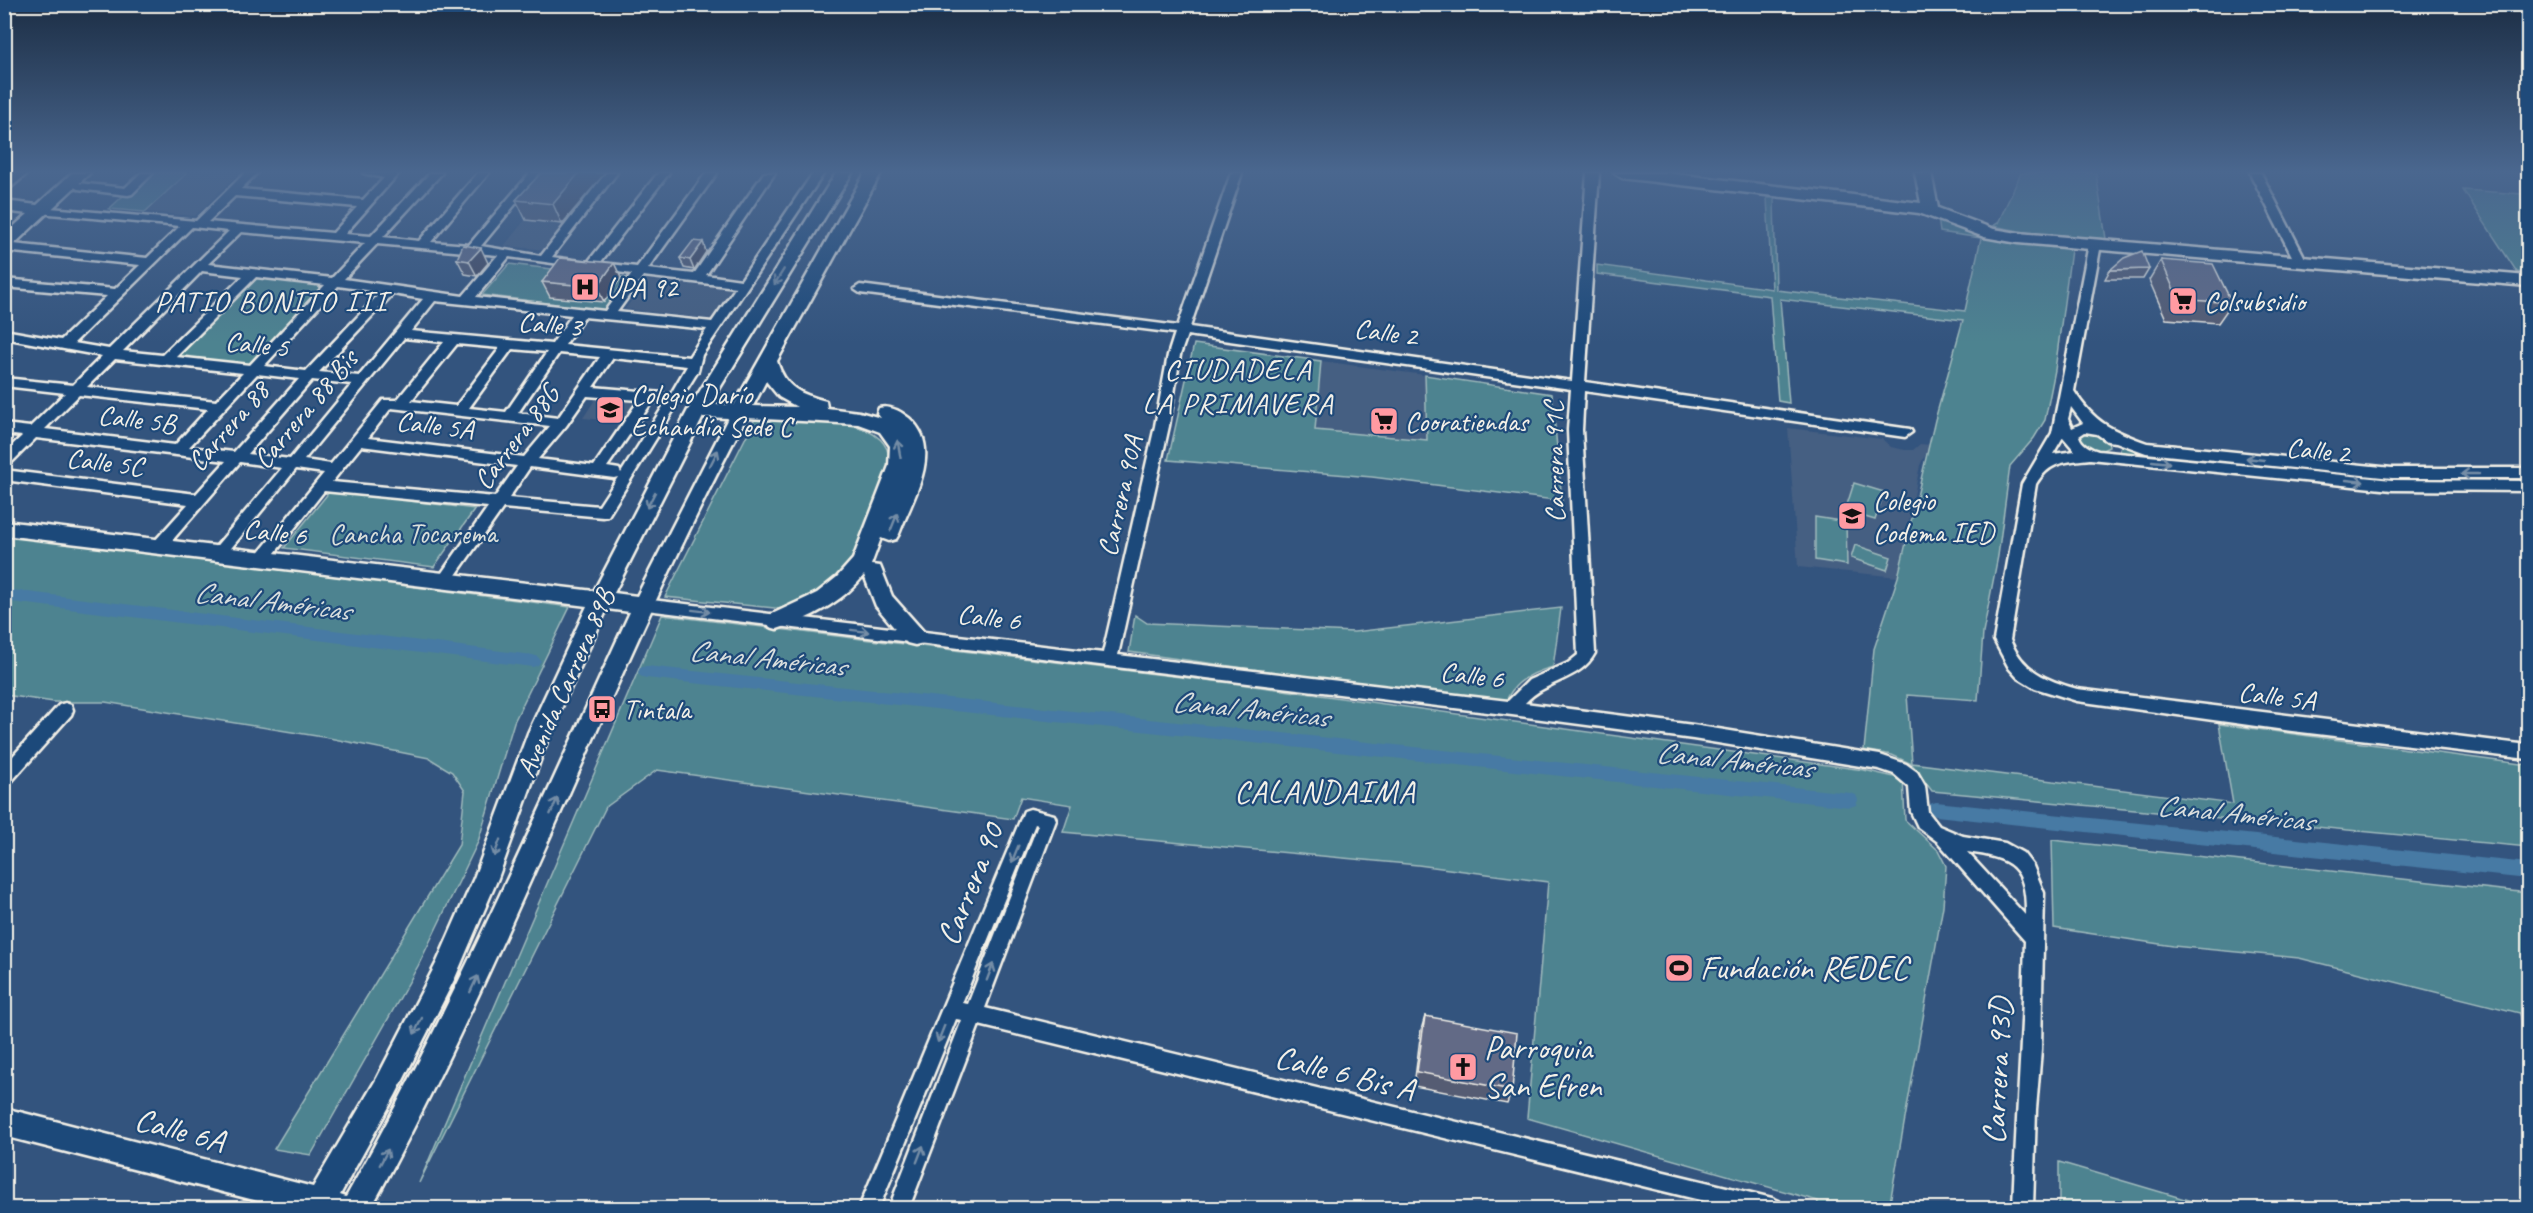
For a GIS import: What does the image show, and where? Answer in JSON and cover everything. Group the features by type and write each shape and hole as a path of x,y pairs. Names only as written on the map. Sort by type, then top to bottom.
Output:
{"main road":[{"path":"4,245 19,230"},
{"path":"777,621 826,598 855,573 862,562 899,466 900,446 887,427 859,418 697,410 809,230"},
{"name":"Avenida Carrera 89B","path":"356,1209 469,994 643,605 739,412 841,230"},
{"path":"1985,230 2000,235 2095,244 2529,281"},
{"path":"768,361 777,384 795,400 813,405 882,412 902,423 915,440 917,461 873,572 861,589 847,600 804,624"},
{"name":"Avenida Carrera 89B","path":"325,1207 446,970 486,878 539,732 607,601 676,484 679,472 677,449 697,410"},
{"name":"Calle 6","path":"4,528 643,605"},
{"path":"873,572 883,600 915,637"},
{"name":"Calle 6A","path":"4,1122 325,1207"}],"street":[{"path":"64,345 188,230"},
{"path":"4,462 236,230"},
{"path":"255,230 472,249 746,284"},
{"path":"336,237 343,230"},
{"path":"178,450 387,230"},
{"path":"422,245 435,230"},
{"path":"472,249 488,230"},
{"path":"544,260 568,230"},
{"path":"591,266 620,230"},
{"path":"608,315 671,230"},
{"path":"697,279 731,230"},
{"path":"320,486 603,512 692,370 696,355 782,230"},
{"name":"Carrera 90A","path":"1109,660 1162,426 1174,355 1217,230"},
{"name":"Carrera 91C","path":"1512,708 1528,690 1544,679 1573,669 1582,663 1587,653 1575,430 1589,230"},
{"path":"2284,230 2301,262"},
{"path":"2067,432 2066,389 2095,244"},
{"path":"4,245 151,262"},
{"path":"466,301 506,253"},
{"path":"198,267 336,282 466,301 707,325"},
{"path":"165,360 254,273"},
{"path":"4,283 119,293"},
{"name":"Calle 2","path":"860,289 1181,330 1905,432"},
{"name":"Carrera 88","path":"158,547 309,375 390,290"},
{"name":"Carrera 88 Bis","path":"218,554 432,297"},
{"path":"509,417 581,312"},
{"name":"Calle 5","path":"4,334 112,354 361,381"},
{"name":"Calle 3","path":"401,334 694,362"},
{"path":"262,559 357,441 454,339"},
{"path":"460,410 509,344"},
{"name":"Carrera 88G","path":"444,581 527,462 561,423 609,354"},
{"path":"4,382 219,406"},
{"path":"2037,468 2060,457 2112,453 2116,447 2114,440 2081,413 2066,389"},
{"path":"583,391 663,399"},
{"path":"597,471 648,397"},
{"path":"395,403 561,423"},
{"path":"2037,468 2067,432 2088,427 2103,431"},
{"name":"Calle 5B","path":"4,429 334,469"},
{"name":"Calle 2","path":"2103,431 2131,444 2155,449 2392,473 2529,473"},
{"path":"2067,432 2097,455"},
{"name":"Calle 5A","path":"357,441 614,473"},
{"name":"Calle 2","path":"2097,455 2392,485 2529,486"},
{"name":"Calle 5A","path":"2037,468 2029,484 2021,523 2002,640 2008,658 2023,675 2046,687 2077,695 2292,724 2529,752"},
{"name":"Calle 5C","path":"4,475 200,500"},
{"name":"Calle 6","path":"643,605 1512,708 1694,732 1880,762 1901,768 1916,783 1920,817 1925,825"},
{"path":"4,778 65,710"},
{"name":"Carrera 90","path":"869,1209 1030,816 1047,820 899,1209"},
{"name":"Carrera 93D","path":"1925,825 1945,840 2032,936"},
{"name":"Carrera 93D","path":"1945,840 2000,848 2019,859 2035,893 2032,936 2032,1050 2026,1109 2023,1209"},
{"name":"Calle 6 Bis A","path":"951,1009 1772,1209"}],"shaded area":[{"path":"517,230 562,230 547,250 504,246"},
{"path":"646,280 731,289 711,319 625,309"},
{"path":"1321,361 1425,375 1427,440 1315,430"},
{"name":"Colegio Darío Echandía Sede C","path":"596,398 638,402 625,422 583,418"},
{"name":"Colegio Codema IED","path":"1788,428 1882,439 1891,447 1905,450 1913,450 1920,444 1931,445 1920,465 1898,577 1798,567"}],"green space":[{"path":"1769,230 1775,230 1776,290 1965,311 1981,238 1940,232 1940,230 1969,230 1994,240 2071,250 2055,370 2045,420 2034,438 2010,466 1998,556 1983,633 1978,700 1907,695 1912,763 2233,804 2219,724 2528,765 2528,847 1932,791 1912,764 1892,755 1864,750 1874,649 1898,577 1935,420 1963,320 1780,299 1789,403 1778,401 1770,296 1597,274 1597,265 1772,289"},
{"path":"2012,230 2105,230 2106,239"},
{"path":"2489,230 2528,230 2528,273 2517,272"},
{"path":"509,264 630,278 606,310 482,295"},
{"path":"252,277 323,285 250,364 175,356"},
{"path":"1194,344 1321,361 1315,430 1427,440 1425,375 1552,394 1562,501 1372,477 1168,460"},
{"path":"756,417 838,422 859,427 876,436 886,448 889,465 850,564 840,577 812,596 784,609 665,597"},
{"path":"2082,431 2096,432 2108,440 2109,447 2098,452 2079,443 2079,433"},
{"path":"2121,445 2154,453 2408,478 2528,476 2528,481 2392,481 2119,455"},
{"path":"1854,483 1884,492 1875,520 1845,511"},
{"name":"Cancha Tocarema","path":"330,491 475,509 434,567 284,548"},
{"path":"1815,517 1846,522 1847,565 1815,560"},
{"path":"5,534 570,607 514,722 478,842 418,966 311,1155 274,1149 459,845 465,791 452,772 429,758 329,738 105,702 54,702 5,695"},
{"path":"1855,545 1891,557 1887,570 1851,558"},
{"path":"1561,608 1553,667 1538,672 1518,684 1505,704 1129,652 1135,615 1147,623 1354,632"},
{"path":"662,615 1239,684 1864,770 1903,779 1905,820 1938,850 1946,866 1943,906 1889,1208 1817,1208 1818,1201 1527,1118 1548,882 1418,865 1063,832 1072,805 1021,797 1013,819 657,770 606,807 419,1183"},
{"path":"2052,840 2528,893 2528,1052 2520,1013 2299,958 2173,946 2054,928"},
{"path":"2059,1162 2215,1208 2059,1208"}],"building":[{"path":"693,241 703,242 690,260 680,258"},
{"path":"463,245 481,248 469,261 457,259"},
{"path":"2142,251 2149,269 2110,270 2124,258"},
{"path":"560,258 614,263 597,287 542,282"},
{"path":"2161,260 2213,264 2232,303 2178,299"},
{"name":"Parroquia San Efren","path":"1425,1016 1517,1033 1512,1090 1417,1072"}],"waterway":[{"name":"Canal Américas","path":"4,595 533,661"},
{"name":"Canal Américas","path":"646,672 1850,800"},
{"name":"Canal Américas","path":"1936,809 2528,871"}],"place":[{"name":"UPA 92","path":"585,287"},
{"name":"Colsubsidio","path":"2183,301"},
{"name":"Colegio Darío Echandía Sede C","path":"610,410"},
{"name":"Cooratiendas","path":"1384,421"},
{"name":"Colegio Codema IED","path":"1852,516"},
{"name":"Tintala","path":"602,709"},
{"name":"Fundación REDEC","path":"1679,968"},
{"name":"Parroquia San Efren","path":"1463,1067"}],"district":[{"name":"PATIO BONITO III","path":"271,301"},
{"name":"CIUDADELA LA PRIMAVERA","path":"1238,386"},
{"name":"CALANDAIMA","path":"1325,791"}]}
